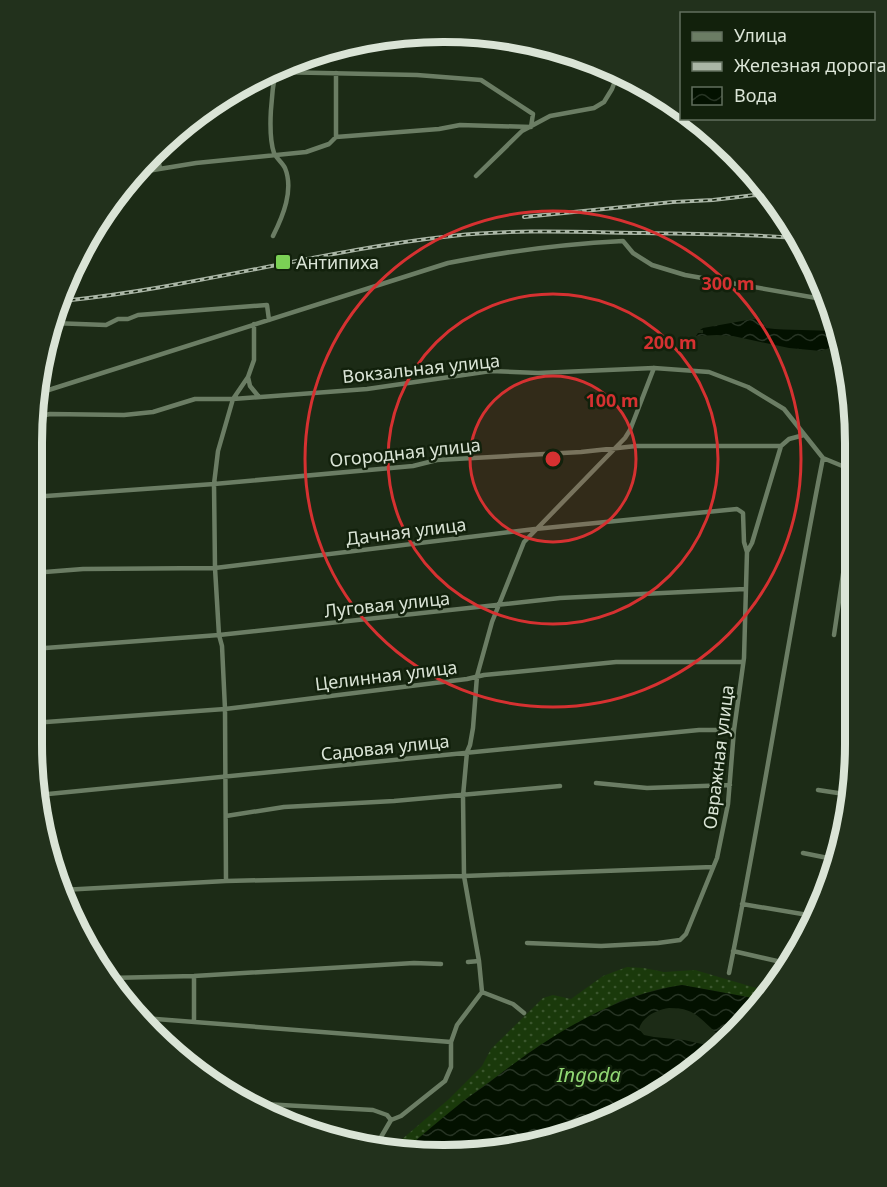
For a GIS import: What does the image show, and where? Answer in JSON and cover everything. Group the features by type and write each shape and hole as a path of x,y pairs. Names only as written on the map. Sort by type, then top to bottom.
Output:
{"street":[{"path":"295,71 417,75 482,80 532,114 531,126"},
{"path":"336,73 336,137"},
{"path":"273,80 272,142 275,155 285,169 288,192 283,215 273,236"},
{"path":"476,176 522,131 550,116 594,108 604,102 615,80"},
{"path":"151,170 306,152 329,144 336,137 440,129 460,125 531,126"},
{"path":"159,162 160,168"},
{"path":"45,391 448,263 532,248 623,241 633,253 652,265 685,275 817,298"},
{"path":"60,323 106,325 118,319 128,319 138,315 267,304 269,320"},
{"path":"226,881 225,709 222,646 219,635 214,568 214,484 218,451 233,399 248,377 254,360 255,324"},
{"path":"377,1139 391,1120 401,1116 445,1081 451,1067 451,1042 457,1025 482,992 464,876 463,796 467,752 473,728 477,676 492,622 524,542 630,430 654,368"},
{"name":"Вокзальная улица","path":"43,416 124,415 153,412 195,399 233,399 367,389 491,371 538,373 654,368 709,372 748,387 784,409 823,458 845,467"},
{"path":"248,377 250,386 259,397"},
{"path":"781,447 789,439 804,435"},
{"name":"Огородная улица","path":"42,496 413,466 437,460 581,452 636,446 781,447"},
{"name":"Овражная улица","path":"527,943 601,946 658,943 680,940 686,934 717,858 729,804 734,730 743,662 747,552 781,447"},
{"path":"729,973 783,681 801,567 823,458"},
{"name":"Дачная улица","path":"42,572 83,569 214,568 536,529 737,509 743,513 744,542 747,552"},
{"path":"834,635 845,561"},
{"name":"Луговая улица","path":"42,648 219,635 560,598 745,589"},
{"name":"Целинная улица","path":"42,722 225,709 477,676 616,662 743,662"},
{"name":"Садовая улица","path":"45,794 699,730 734,730"},
{"path":"596,783 647,788 729,785"},
{"path":"226,816 284,807 463,796 560,786"},
{"path":"818,790 842,794"},
{"path":"803,853 828,858"},
{"path":"70,890 226,881 464,876 713,867"},
{"path":"742,904 807,915"},
{"path":"734,951 780,962"},
{"path":"468,962 479,961"},
{"path":"118,978 194,976 414,963 441,964"},
{"path":"194,976 194,1021"},
{"path":"482,992 513,1004 524,1013"},
{"path":"152,1019 451,1042"},
{"path":"266,1104 373,1110 387,1115 391,1120"}],"green space":[{"path":"627,967 664,972 695,970 761,989 753,998 682,985 622,1000 540,1045 463,1101 413,1144 396,1142 449,1099 482,1066 491,1049 543,998 553,995 571,999 603,976"}],"water":[{"path":"753,319 761,320 766,328 829,332 833,347 821,351 789,348 733,336 696,336 698,333 703,333 703,330 700,330"},
{"name":"Ingoda","path":"682,985 753,998 718,1035 701,1019 688,1011 669,1008 650,1015 639,1029 644,1035 708,1045 667,1077 621,1104 573,1124 496,1142 444,1145 412,1144 465,1100 557,1034 630,998"}],"railway":[{"path":"524,217 759,195"},
{"path":"69,300 160,287 354,250 452,236 571,232 788,238"}],"place":[{"name":"Антипиха","path":"283,262"}]}
